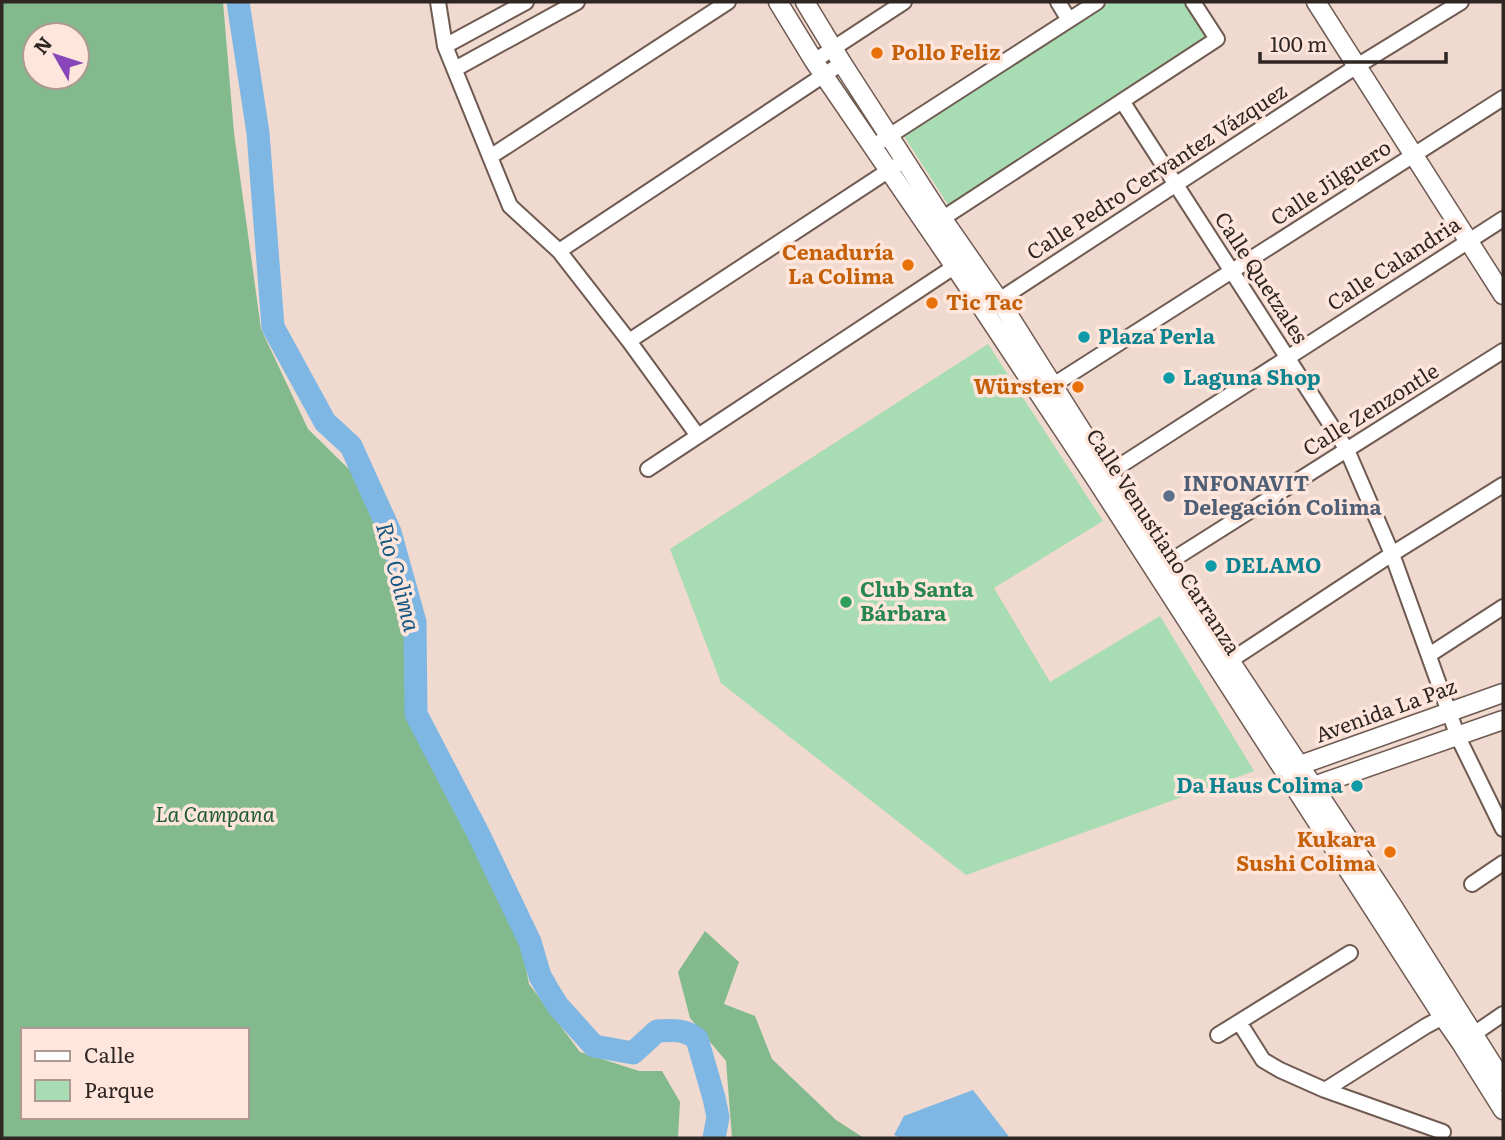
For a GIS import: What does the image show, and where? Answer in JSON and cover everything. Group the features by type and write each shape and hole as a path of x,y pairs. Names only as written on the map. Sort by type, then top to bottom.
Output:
{"street":[{"path":"438,2 445,46 510,206 559,251 698,436"},
{"path":"445,46 526,2"},
{"path":"455,69 577,2"},
{"path":"491,157 728,2"},
{"name":"Calle Venustiano Carranza","path":"778,2 888,170 935,223 962,262 999,300 1046,390"},
{"name":"Calle Venustiano Carranza","path":"805,2 905,160 935,223"},
{"path":"559,251 838,56 904,2"},
{"path":"1058,2 1069,20"},
{"path":"872,147 1097,2"},
{"path":"935,223 1217,39 1193,2"},
{"path":"1316,2 1503,295"},
{"name":"Calle Pedro Cervantez Vázquez","path":"987,316 999,300 1357,66 1461,2"},
{"name":"Calle Jilguero","path":"1046,390 1503,98"},
{"name":"Calle Quetzales","path":"1122,101 1347,450 1392,554 1458,737 1503,829"},
{"path":"629,341 905,160"},
{"name":"Calle Calandria","path":"1103,477 1503,219"},
{"path":"648,469 962,262"},
{"name":"Calle Venustiano Carranza","path":"962,262 987,316 1046,390 1306,789 1443,1006 1503,1081"},
{"name":"Calle Zenzontle","path":"1160,568 1503,351"},
{"path":"1224,664 1503,485"},
{"path":"1429,655 1503,607"},
{"name":"Avenida La Paz","path":"1292,768 1503,693"},
{"path":"1306,789 1503,720"},
{"path":"1472,884 1503,863"},
{"path":"1218,1035 1350,953"},
{"path":"1325,1090 1426,1026 1443,1006"},
{"path":"1468,1038 1503,1014"},
{"path":"1240,1022 1263,1060 1280,1070 1325,1090 1443,1132"},
{"name":"Calle Venustiano Carranza","path":"1468,1038 1503,1110"}],"green space":[{"name":"La Campana","path":"2,2 223,2 234,133 261,329 308,429 361,481 411,638 408,722 522,948 529,984 580,1052 639,1071 662,1071 680,1102 678,1138 2,1138"},
{"path":"1110,2 1185,2 1208,38 949,206 904,136"},
{"name":"Club Santa Bárbara","path":"988,344 1103,521 994,588 1050,682 1160,616 1254,771 966,875 721,683 670,549"},
{"path":"705,931 739,962 724,1004 755,1016 772,1059 836,1120 864,1138 732,1138 726,1061 690,1018 678,972"}],"water":[{"path":"973,1090 1010,1138 901,1138 894,1135 904,1116"}],"waterway":[{"name":"Río Colima","path":"238,2 258,133 273,327 325,422 351,446 390,532 415,622 416,714 478,833 530,942 540,976 558,1006 594,1046 633,1053 657,1031 674,1030 697,1039 718,1117 714,1138"}],"place":[{"name":"Pollo Feliz","path":"877,53"},
{"name":"Cenaduría La Colima","path":"908,265"},
{"name":"Tic Tac","path":"932,303"},
{"name":"Plaza Perla","path":"1084,337"},
{"name":"Laguna Shop","path":"1169,378"},
{"name":"Würster","path":"1078,387"},
{"name":"INFONAVIT Delegación Colima","path":"1169,496"},
{"name":"DELAMO","path":"1211,566"},
{"name":"Club Santa Bárbara","path":"846,602"},
{"name":"Da Haus Colima","path":"1357,786"},
{"name":"Kukara Sushi Colima","path":"1390,852"}]}
